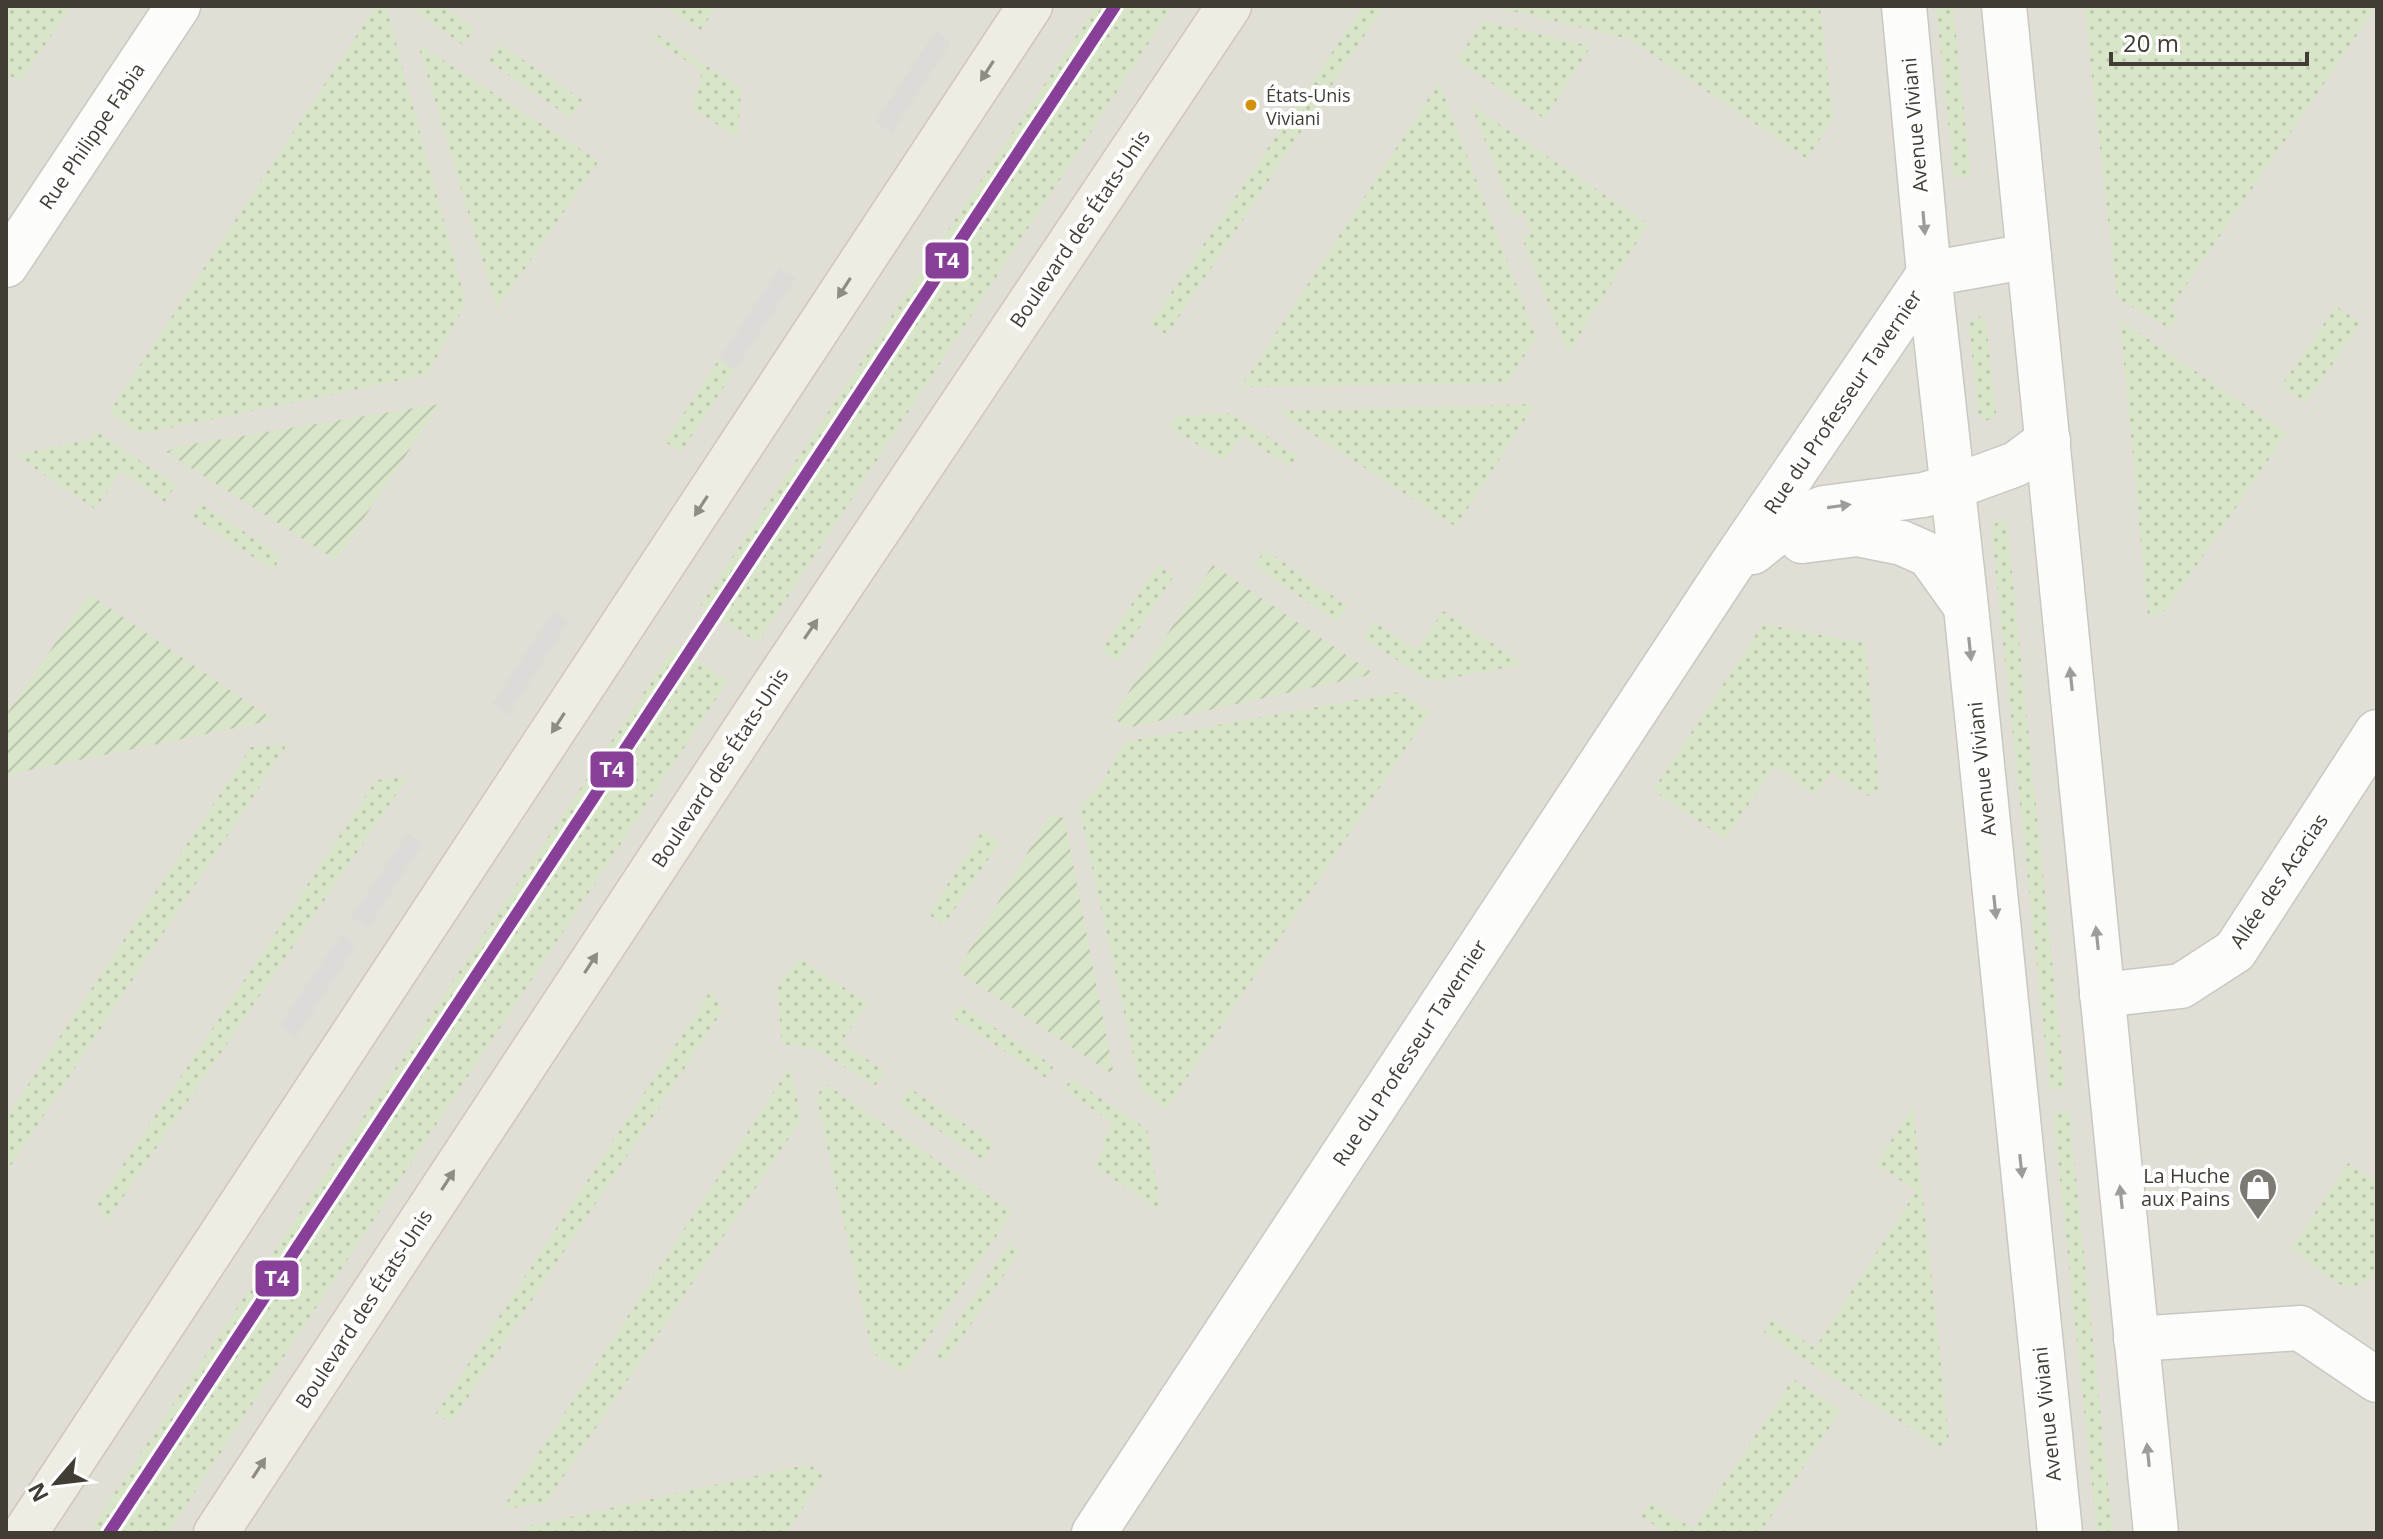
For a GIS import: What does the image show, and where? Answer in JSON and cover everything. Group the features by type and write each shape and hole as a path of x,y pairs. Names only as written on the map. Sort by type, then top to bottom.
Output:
{"main road":[{"path":"25,1533 1030,6"},
{"name":"Boulevard des États-Unis","path":"216,1533 775,684 1229,6"}],"street":[{"name":"Rue Philippe Fabia","path":"6,265 178,6"},
{"name":"Avenue Viviani","path":"1904,6 2060,1533"},
{"path":"2004,6 2156,1533"},
{"name":"Rue du Professeur Tavernier","path":"1094,1533 1726,573 1929,274 2029,256"},
{"name":"Rue du Professeur Tavernier","path":"1726,573 1791,521 1824,508 1923,495 1953,487 2016,464 2048,440"},
{"name":"Rue du Professeur Tavernier","path":"1726,573 1796,542 1857,534 1902,543 1929,555 1966,607"},
{"name":"Allée des Acacias","path":"2102,995 2181,986 2235,951 2377,732"},
{"path":"2136,1339 2300,1328 2377,1380"}],"shaded area":[{"path":"6,6 2377,6 2377,1533 6,1533"},
{"path":"936,31 951,42 892,133 875,122"},
{"path":"779,268 796,278 735,370 719,359"},
{"path":"553,611 570,621 508,715 492,704"},
{"path":"407,833 423,844 368,928 351,917"},
{"path":"341,934 356,945 296,1037 279,1026"}],"green space":[{"path":"6,6 71,6 20,82 6,73"},
{"path":"376,6 386,6 466,303 427,375 139,434 109,412"},
{"path":"417,6 442,6 475,28 463,45 418,13"},
{"path":"664,6 717,6 701,30"},
{"path":"1096,6 1173,6 758,643 700,606"},
{"path":"1363,6 1384,6 1167,335 1150,324"},
{"path":"1491,6 1820,6 1833,119 1807,159 1629,39"},
{"path":"1936,6 1953,6 1971,176 1954,178"},
{"path":"2084,6 2377,6 2170,309 2178,315 2170,329 2117,298"},
{"path":"1482,21 1591,46 1545,119 1457,60"},
{"path":"657,34 741,88 738,138 693,109 702,80 699,69 651,38"},
{"path":"418,44 599,161 497,309"},
{"path":"500,44 582,100 571,118 488,61"},
{"path":"1439,82 1536,337 1508,383 1241,387"},
{"path":"1471,105 1648,224 1568,354 1522,238 1532,233 1523,212 1514,216"},
{"path":"2336,306 2361,323 2306,403 2281,386"},
{"path":"1979,316 1986,322 1996,411 1996,416 1986,421 1978,414 1969,323"},
{"path":"2120,320 2287,433 2166,610 2148,617"},
{"path":"719,359 735,370 681,452 665,442"},
{"path":"440,404 336,560 166,452 180,446"},
{"path":"1535,404 1456,527 1277,411"},
{"path":"1230,413 1298,456 1290,467 1242,436 1224,461 1169,427 1177,416"},
{"path":"96,431 176,485 165,502 121,471 95,509 15,455 91,439"},
{"path":"201,504 282,556 273,570 192,517"},
{"path":"2000,520 2005,521 2008,533 2065,1088 2050,1090 1991,527"},
{"path":"1265,550 1348,606 1337,622 1254,566"},
{"path":"1157,565 1174,576 1117,662 1101,651"},
{"path":"1213,565 1374,674 1126,728 1112,717"},
{"path":"89,594 274,720 6,775 6,715"},
{"path":"1443,611 1524,664 1431,682 1363,638 1373,621 1417,650"},
{"path":"1763,624 1865,643 1880,790 1867,796 1831,772 1815,795 1775,766 1725,839 1653,790"},
{"path":"675,645 728,681 168,1533 101,1533 92,1527"},
{"path":"1399,692 1430,712 1166,1110 1141,1090 1079,807 1101,784 1124,742"},
{"path":"287,745 6,1173 6,1118 251,747"},
{"path":"408,777 107,1221 97,1204 376,780"},
{"path":"1050,815 1064,818 1114,1075 957,971"},
{"path":"983,830 1000,842 944,925 928,914"},
{"path":"799,958 868,1003 841,1042 885,1071 875,1086 814,1048 782,1044 777,987"},
{"path":"711,990 723,1010 452,1422 435,1415"},
{"path":"960,1005 1054,1066 1046,1078 952,1017"},
{"path":"791,1065 801,1120 546,1503 502,1509"},
{"path":"1072,1079 1147,1129 1162,1212 1094,1166 1112,1125 1063,1089"},
{"path":"826,1084 1013,1212 904,1374 872,1352 816,1096"},
{"path":"910,1088 994,1143 983,1160 899,1104"},
{"path":"1913,1106 1949,1439 1941,1448 1764,1333 1772,1320 1815,1348 1916,1191 1876,1164"},
{"path":"2069,1110 2113,1533 2097,1533 2053,1113"},
{"path":"2348,1163 2377,1182 2377,1270 2362,1283 2349,1287 2332,1280 2291,1249"},
{"path":"1008,1244 1020,1251 946,1362 935,1355"},
{"path":"1793,1379 1841,1410 1760,1533 1666,1533 1641,1516 1651,1502 1693,1529"},
{"path":"809,1464 823,1476 787,1533 523,1532 529,1526"}],"transit line":[{"name":"T4","path":"109,1533 1115,6"}],"place":[{"name":"États-Unis Viviani","path":"1251,105"},
{"name":"La Huche aux Pains","path":"2258,1221"}]}
